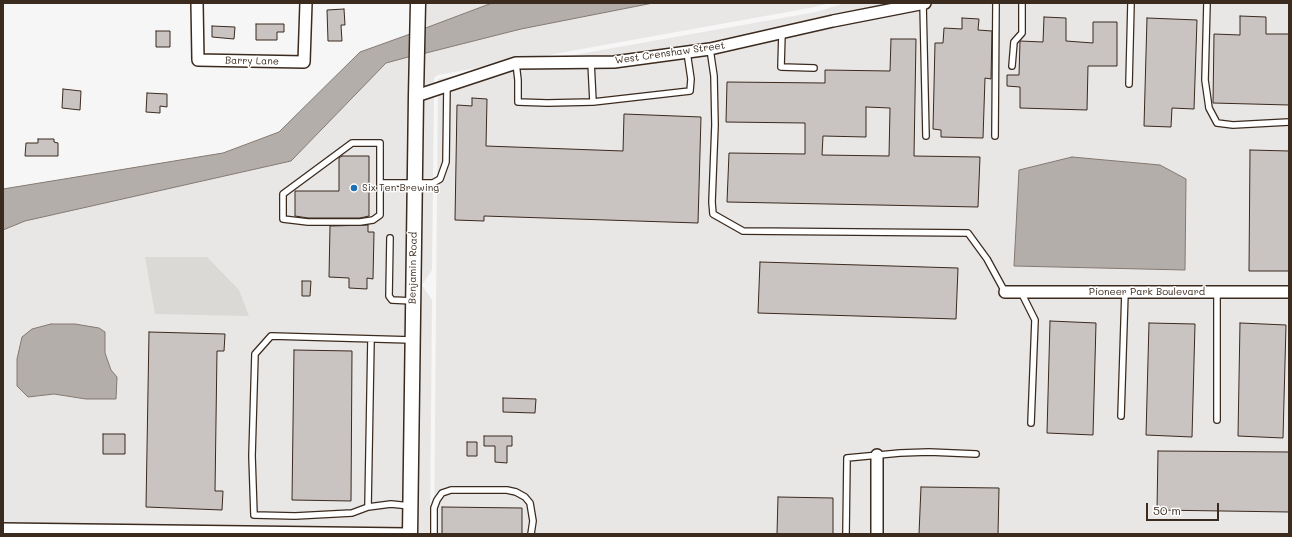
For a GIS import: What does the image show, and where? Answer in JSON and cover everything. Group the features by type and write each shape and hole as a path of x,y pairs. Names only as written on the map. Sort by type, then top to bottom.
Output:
{"street":[{"name":"Barry Lane","path":"197,3 198,60 304,62 306,3"},
{"name":"West Crenshaw Street","path":"416,96 516,64 614,62 710,49 924,3"},
{"name":"Benjamin Road","path":"408,534 410,506 418,5"},
{"name":"Pioneer Park Boulevard","path":"1005,292 1289,292"},
{"path":"877,455 877,534"},
{"path":"3,529 408,534"}],"lane":[{"path":"924,3 926,136"},
{"path":"995,136 996,3"},
{"path":"1012,66 1014,42 1022,33 1022,3"},
{"path":"1129,84 1131,3"},
{"path":"1207,3 1205,80 1208,108 1217,123 1233,125 1289,122"},
{"path":"782,33 781,67 814,68"},
{"path":"710,49 714,76 715,125 712,202 713,214 743,231 968,233 987,259 1005,292"},
{"path":"516,64 518,102 593,102 690,91 691,79 687,52"},
{"path":"591,62 593,102"},
{"path":"380,183 433,183 440,179 446,162 448,86"},
{"path":"352,143 380,143 380,183 380,215 373,220 360,222 308,222 283,219 283,194 352,143"},
{"path":"390,238 389,296 392,300 413,301"},
{"path":"1021,292 1035,320 1032,423"},
{"path":"1121,416 1125,292"},
{"path":"1217,292 1217,420"},
{"path":"410,506 391,504 368,507 352,513 295,516 254,515 252,456 255,354 271,336 412,340"},
{"path":"368,507 371,339"},
{"path":"846,534 847,458 929,452 976,454"},
{"path":"434,534 434,508 442,493 451,490 507,490 516,492 525,497 530,503 533,520 531,534"}],"shaded area":[{"path":"424,3 492,3 423,29"},
{"path":"492,3 653,3 521,29 422,54 423,29"},
{"path":"653,3 829,3 815,7 438,75 434,78 434,84 421,88 422,54 521,29"},
{"path":"845,3 1289,3 1289,534 434,534 438,79 816,12"},
{"path":"413,33 412,56 386,63 291,161 25,221 3,230 3,189 223,153 279,132 360,52"},
{"path":"412,56 405,528 3,523 3,230 25,221 291,161 386,62","holes":["75,324 105,332 105,353 111,370 116,399 86,399 54,394 28,397 67,325"]},
{"path":"434,96 432,270 422,285 432,300 430,534 415,534 421,100"},
{"path":"1072,157 1160,165 1186,179 1185,270 1014,266 1019,170"},
{"path":"145,257 207,257 239,290 249,316 155,314"},
{"path":"51,324 75,324 99,328 105,332 105,353 111,370 117,377 116,399 86,399 54,394 28,397 17,386 17,359 22,337 32,329"}],"building":[{"path":"344,9 345,25 341,25 342,41 328,41 327,10"},
{"path":"1240,16 1266,17 1266,34 1289,34 1289,105 1213,103 1214,34 1240,35"},
{"path":"1044,17 1066,18 1066,41 1093,43 1093,22 1117,22 1117,66 1088,66 1087,110 1020,108 1020,87 1007,86 1007,75 1019,75 1020,41 1043,42"},
{"path":"962,18 979,19 978,30 992,31 991,79 985,78 983,138 941,137 941,130 933,129 935,43 943,43 944,28 962,29"},
{"path":"1147,18 1197,20 1194,109 1172,108 1171,127 1144,126"},
{"path":"256,24 284,24 284,32 277,32 277,40 256,40"},
{"path":"212,26 235,27 234,39 212,37"},
{"path":"156,31 170,31 170,47 156,47"},
{"path":"891,39 916,39 914,156 980,157 978,207 727,202 729,153 805,154 805,123 726,122 727,82 825,83 825,70 890,71","holes":["866,107 890,108 889,156 822,155 823,136 866,137"]},
{"path":"63,89 81,91 80,110 62,108"},
{"path":"147,93 167,94 167,107 160,106 160,113 146,112"},
{"path":"472,98 487,99 486,146 623,151 624,114 701,117 698,223 484,216 484,221 455,220 457,105 472,106"},
{"path":"38,139 54,139 54,142 58,143 58,156 25,156 26,143 38,143"},
{"path":"1250,150 1289,151 1289,271 1249,271"},
{"name":"Six Ten Brewing","path":"342,156 369,156 369,216 360,218 308,218 295,216 295,191 339,191 339,158"},
{"path":"368,225 368,232 374,232 373,279 367,278 367,289 349,288 349,278 329,277 330,226"},
{"path":"760,262 958,268 956,319 758,313"},
{"path":"302,281 311,281 310,296 302,296"},
{"path":"1050,321 1096,323 1093,435 1047,433"},
{"path":"1149,323 1195,324 1192,437 1146,435"},
{"path":"1240,323 1286,325 1283,438 1238,436"},
{"path":"149,332 225,334 224,351 217,351 215,491 223,491 222,510 146,507"},
{"path":"294,350 352,351 351,501 292,500"},
{"path":"503,398 536,399 535,413 503,412"},
{"path":"103,434 125,434 125,454 103,454"},
{"path":"484,436 512,436 512,446 507,446 507,463 495,462 495,446 484,446"},
{"path":"467,442 477,442 477,456 467,456"},
{"path":"1158,451 1289,452 1289,512 1157,510"},
{"path":"921,487 999,488 998,534 919,534"},
{"path":"778,497 833,498 833,534 777,534"},
{"path":"442,507 522,508 522,534 442,534"}],"place":[{"name":"Six Ten Brewing","path":"354,188"}]}
